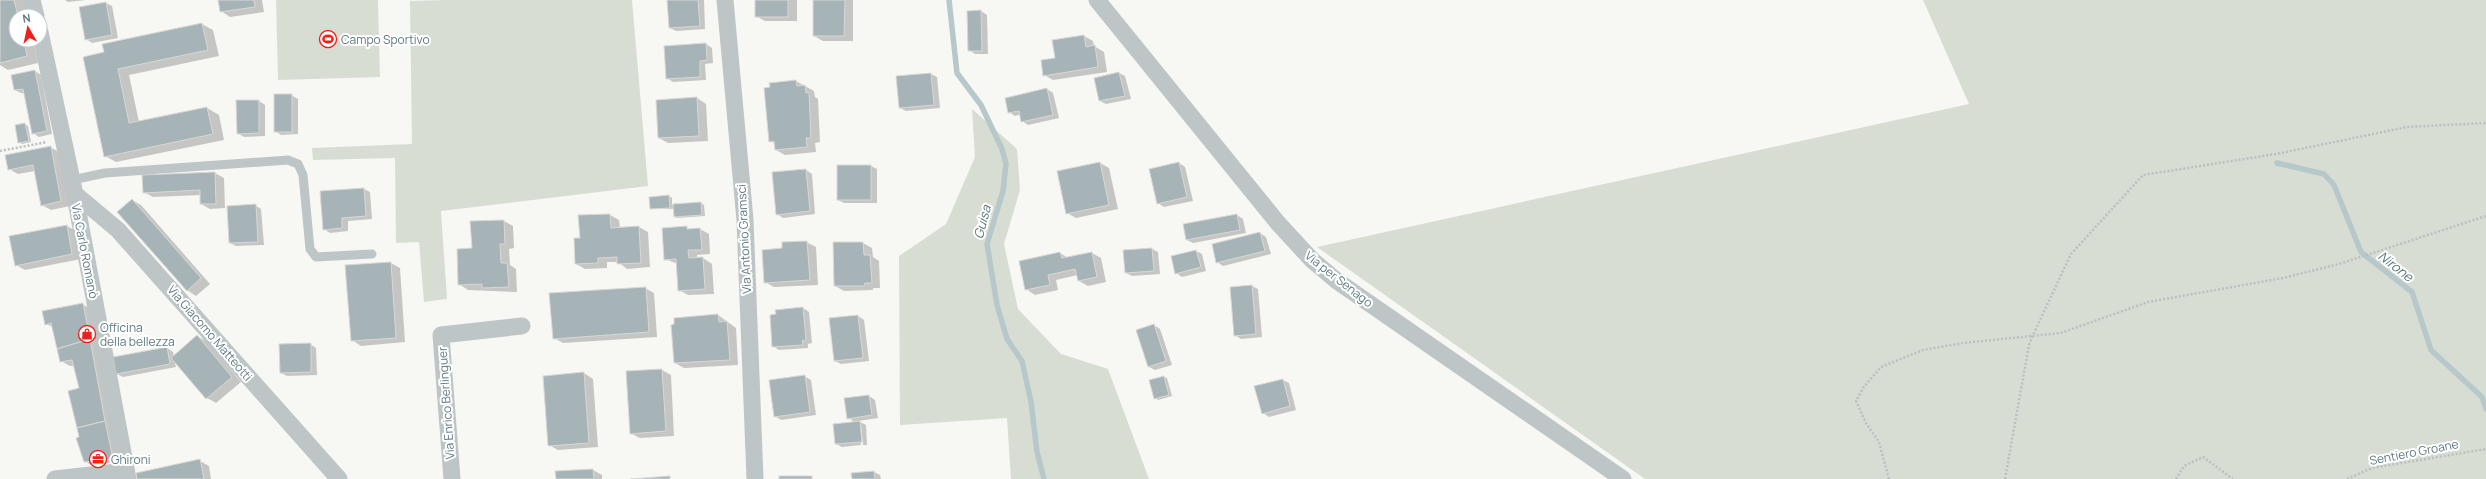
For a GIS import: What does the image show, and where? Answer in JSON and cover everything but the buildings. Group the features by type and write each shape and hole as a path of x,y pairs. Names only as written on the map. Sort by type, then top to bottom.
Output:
{"street":[{"name":"Via Antonio Gramsci","path":"725,0 745,220 755,479"},
{"name":"Via per Senago","path":"1097,0 1254,196 1312,260 1338,281 1623,479"},
{"name":"Via Carlo Romanò","path":"44,48 74,187 127,475"},
{"name":"Via Giacomo Matteotti","path":"74,187 118,230 339,479"},
{"name":"Via Enrico Berlinguer","path":"452,479 441,335 522,326"},
{"path":"56,479 127,475"}],"lane":[{"path":"74,187 105,173 288,160 298,164 303,175 310,249 316,257 372,254"}],"path":[{"path":"2005,479 2029,345 2033,335 2071,254 2143,175 2276,154 2407,127 2486,123"},
{"path":"0,151 64,139"},
{"path":"1889,479 1879,442 1866,423 1856,401 1863,388 1881,367 1923,350 1963,343 2061,333 2148,302 2283,278 2339,264 2486,216"},
{"name":"Sentiero Groane","path":"2347,479 2372,468 2486,449"},
{"path":"2176,479 2184,466 2202,457 2233,479"}],"shaded area":[{"name":"Campo Sportivo","path":"276,0 378,0 380,77 278,80"},
{"path":"632,0 648,186 441,211 447,299 424,302 419,242 396,243 395,158 313,160 312,148 412,144 410,1"},
{"path":"1923,0 2486,0 2486,479 1645,479 1317,247 1969,104"},
{"path":"972,109 1017,149 1020,190 1004,244 1018,309 1061,354 1108,369 1149,479 1011,479 1007,418 900,425 899,256 946,224 975,157"}],"waterway":[{"name":"Guisa","path":"949,0 957,73 981,105 1002,149 1006,164 1003,191 987,244 997,305 1007,339 1022,361 1031,402 1037,452 1044,479"},
{"name":"Nirone","path":"2277,163 2324,174 2334,185 2361,252 2412,292 2431,350 2482,397 2486,409"}],"place":[{"name":"Campo Sportivo","path":"328,39"},
{"name":"Officina della bellezza","path":"87,334"},
{"name":"Ghironi","path":"98,459"}]}
